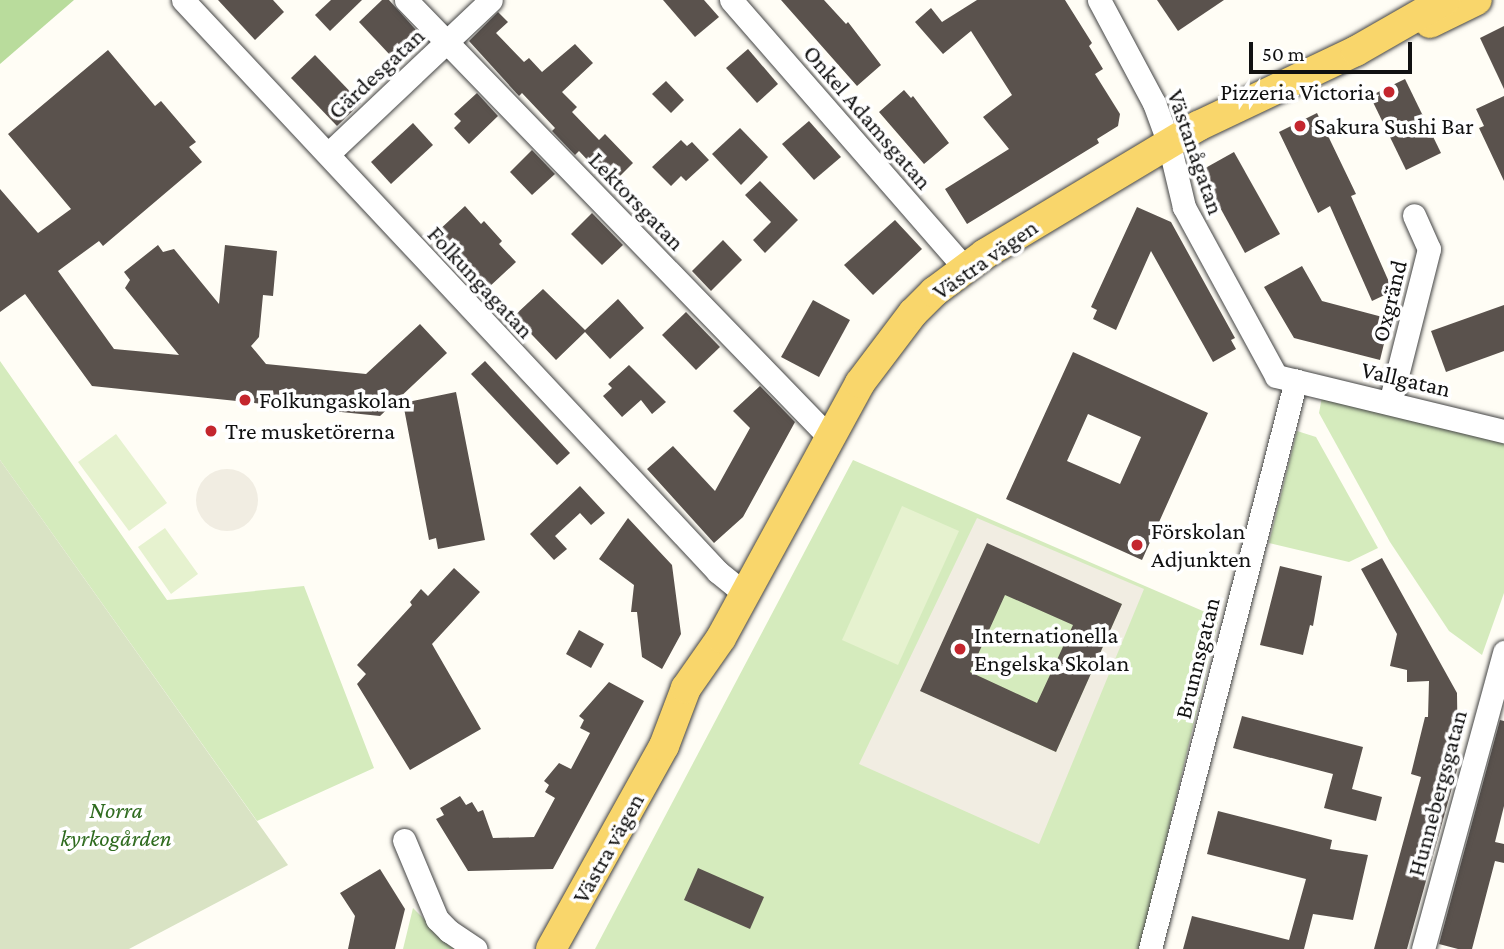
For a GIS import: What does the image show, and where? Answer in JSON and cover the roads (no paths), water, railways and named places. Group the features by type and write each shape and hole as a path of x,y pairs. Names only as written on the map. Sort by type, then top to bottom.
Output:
{"main road":[{"name":"Västra vägen","path":"551,949 664,746 686,688 721,638 860,383 894,335 934,292 965,268 1198,126 1356,51 1427,25 1477,0"},
{"name":"Västra vägen","path":"1356,51 1428,4"}],"street":[{"name":"Folkungagatan","path":"183,0 718,572 745,594"},
{"name":"Lektorsgatan","path":"406,0 830,438"},
{"name":"Gärdesgatan","path":"328,154 491,0"},
{"name":"Onkel Adamsgatan","path":"731,0 965,268"},
{"name":"Västanågatan","path":"1099,0 1154,103 1184,207 1276,376 1296,380"},
{"name":"Oxgränd","path":"1390,403 1429,249 1415,215"},
{"name":"Vallgatan","path":"1296,380 1504,431"},
{"name":"Brunnsgatan","path":"1150,949 1296,380"},
{"name":"Hunnebergsgatan","path":"1423,949 1504,652"},
{"path":"404,840 437,919 449,932 477,949"}],"place":[{"name":"Pizzeria Victoria","path":"1389,92"},
{"name":"Sakura Sushi Bar","path":"1300,126"},
{"name":"Folkungaskolan","path":"245,400"},
{"name":"Tre musketörerna","path":"211,431"},
{"name":"Förskolan Adjunkten","path":"1137,545"},
{"name":"Internationella Engelska Skolan","path":"960,649"}],"park label":[{"name":"Norra kyrkogården","path":"116,824"}]}
